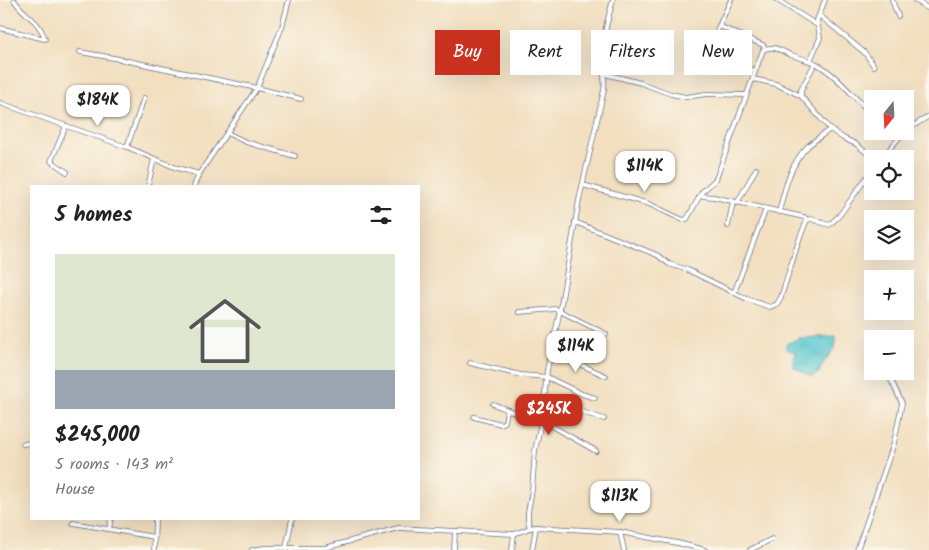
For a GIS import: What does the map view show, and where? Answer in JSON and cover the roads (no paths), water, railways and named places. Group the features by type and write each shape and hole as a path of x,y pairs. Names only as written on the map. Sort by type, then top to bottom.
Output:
{"street":[{"path":"0,28 45,39 42,30 14,0"},
{"path":"194,185 199,174 257,88 282,27 289,0"},
{"path":"606,30 612,0"},
{"path":"731,0 718,26 709,53 755,71"},
{"path":"777,0 817,25"},
{"path":"810,61 820,38 817,25 825,0"},
{"path":"892,0 898,16"},
{"path":"917,0 929,9"},
{"path":"819,15 865,53 874,66"},
{"path":"718,26 763,45 765,48"},
{"path":"583,185 649,204 683,220 687,219 702,192 716,179 752,78 765,48"},
{"path":"765,48 782,49 789,54 815,63 827,71 864,106"},
{"path":"80,52 257,88 301,99"},
{"path":"801,96 801,90 815,63"},
{"path":"530,528 528,512 532,490 535,450 541,423 547,377 575,222 604,90 605,75"},
{"path":"609,75 686,97 706,94 746,95"},
{"path":"752,78 776,84 801,96 830,129 864,151"},
{"path":"127,147 144,98"},
{"path":"0,103 199,174"},
{"path":"914,124 929,116"},
{"path":"66,126 51,161 68,172"},
{"path":"779,212 787,180 794,165 808,146 830,129"},
{"path":"227,133 246,142 296,156"},
{"path":"889,150 897,140"},
{"path":"148,185 154,159"},
{"path":"728,226 735,202 756,169"},
{"path":"189,172 194,185"},
{"path":"701,196 804,217 807,220 827,225 833,223 864,181"},
{"path":"734,293 766,209"},
{"path":"575,222 656,255 669,264 688,270 767,307 777,304 784,289 807,220"},
{"path":"519,312 556,308 606,334"},
{"path":"551,353 606,376"},
{"path":"470,363 522,375 547,377 582,394 595,398"},
{"path":"857,550 894,443 902,402 891,380"},
{"path":"544,400 604,419"},
{"path":"493,404 541,423 546,423 596,451"},
{"path":"474,417 501,424 505,422 507,410"},
{"path":"23,444 30,443"},
{"path":"109,530 111,520"},
{"path":"154,550 155,520"},
{"path":"286,548 292,520"},
{"path":"73,524 154,537"},
{"path":"532,550 536,527"},
{"path":"253,550 325,548 398,528 514,534 536,527 620,532 705,550"},
{"path":"454,550 455,532"},
{"path":"620,532 624,550"},
{"path":"512,550 514,534"},
{"path":"750,550 772,539"}],"water":[{"path":"836,336 835,347 822,365 819,373 811,377 792,366 796,352 786,349 786,344 800,338"}]}
